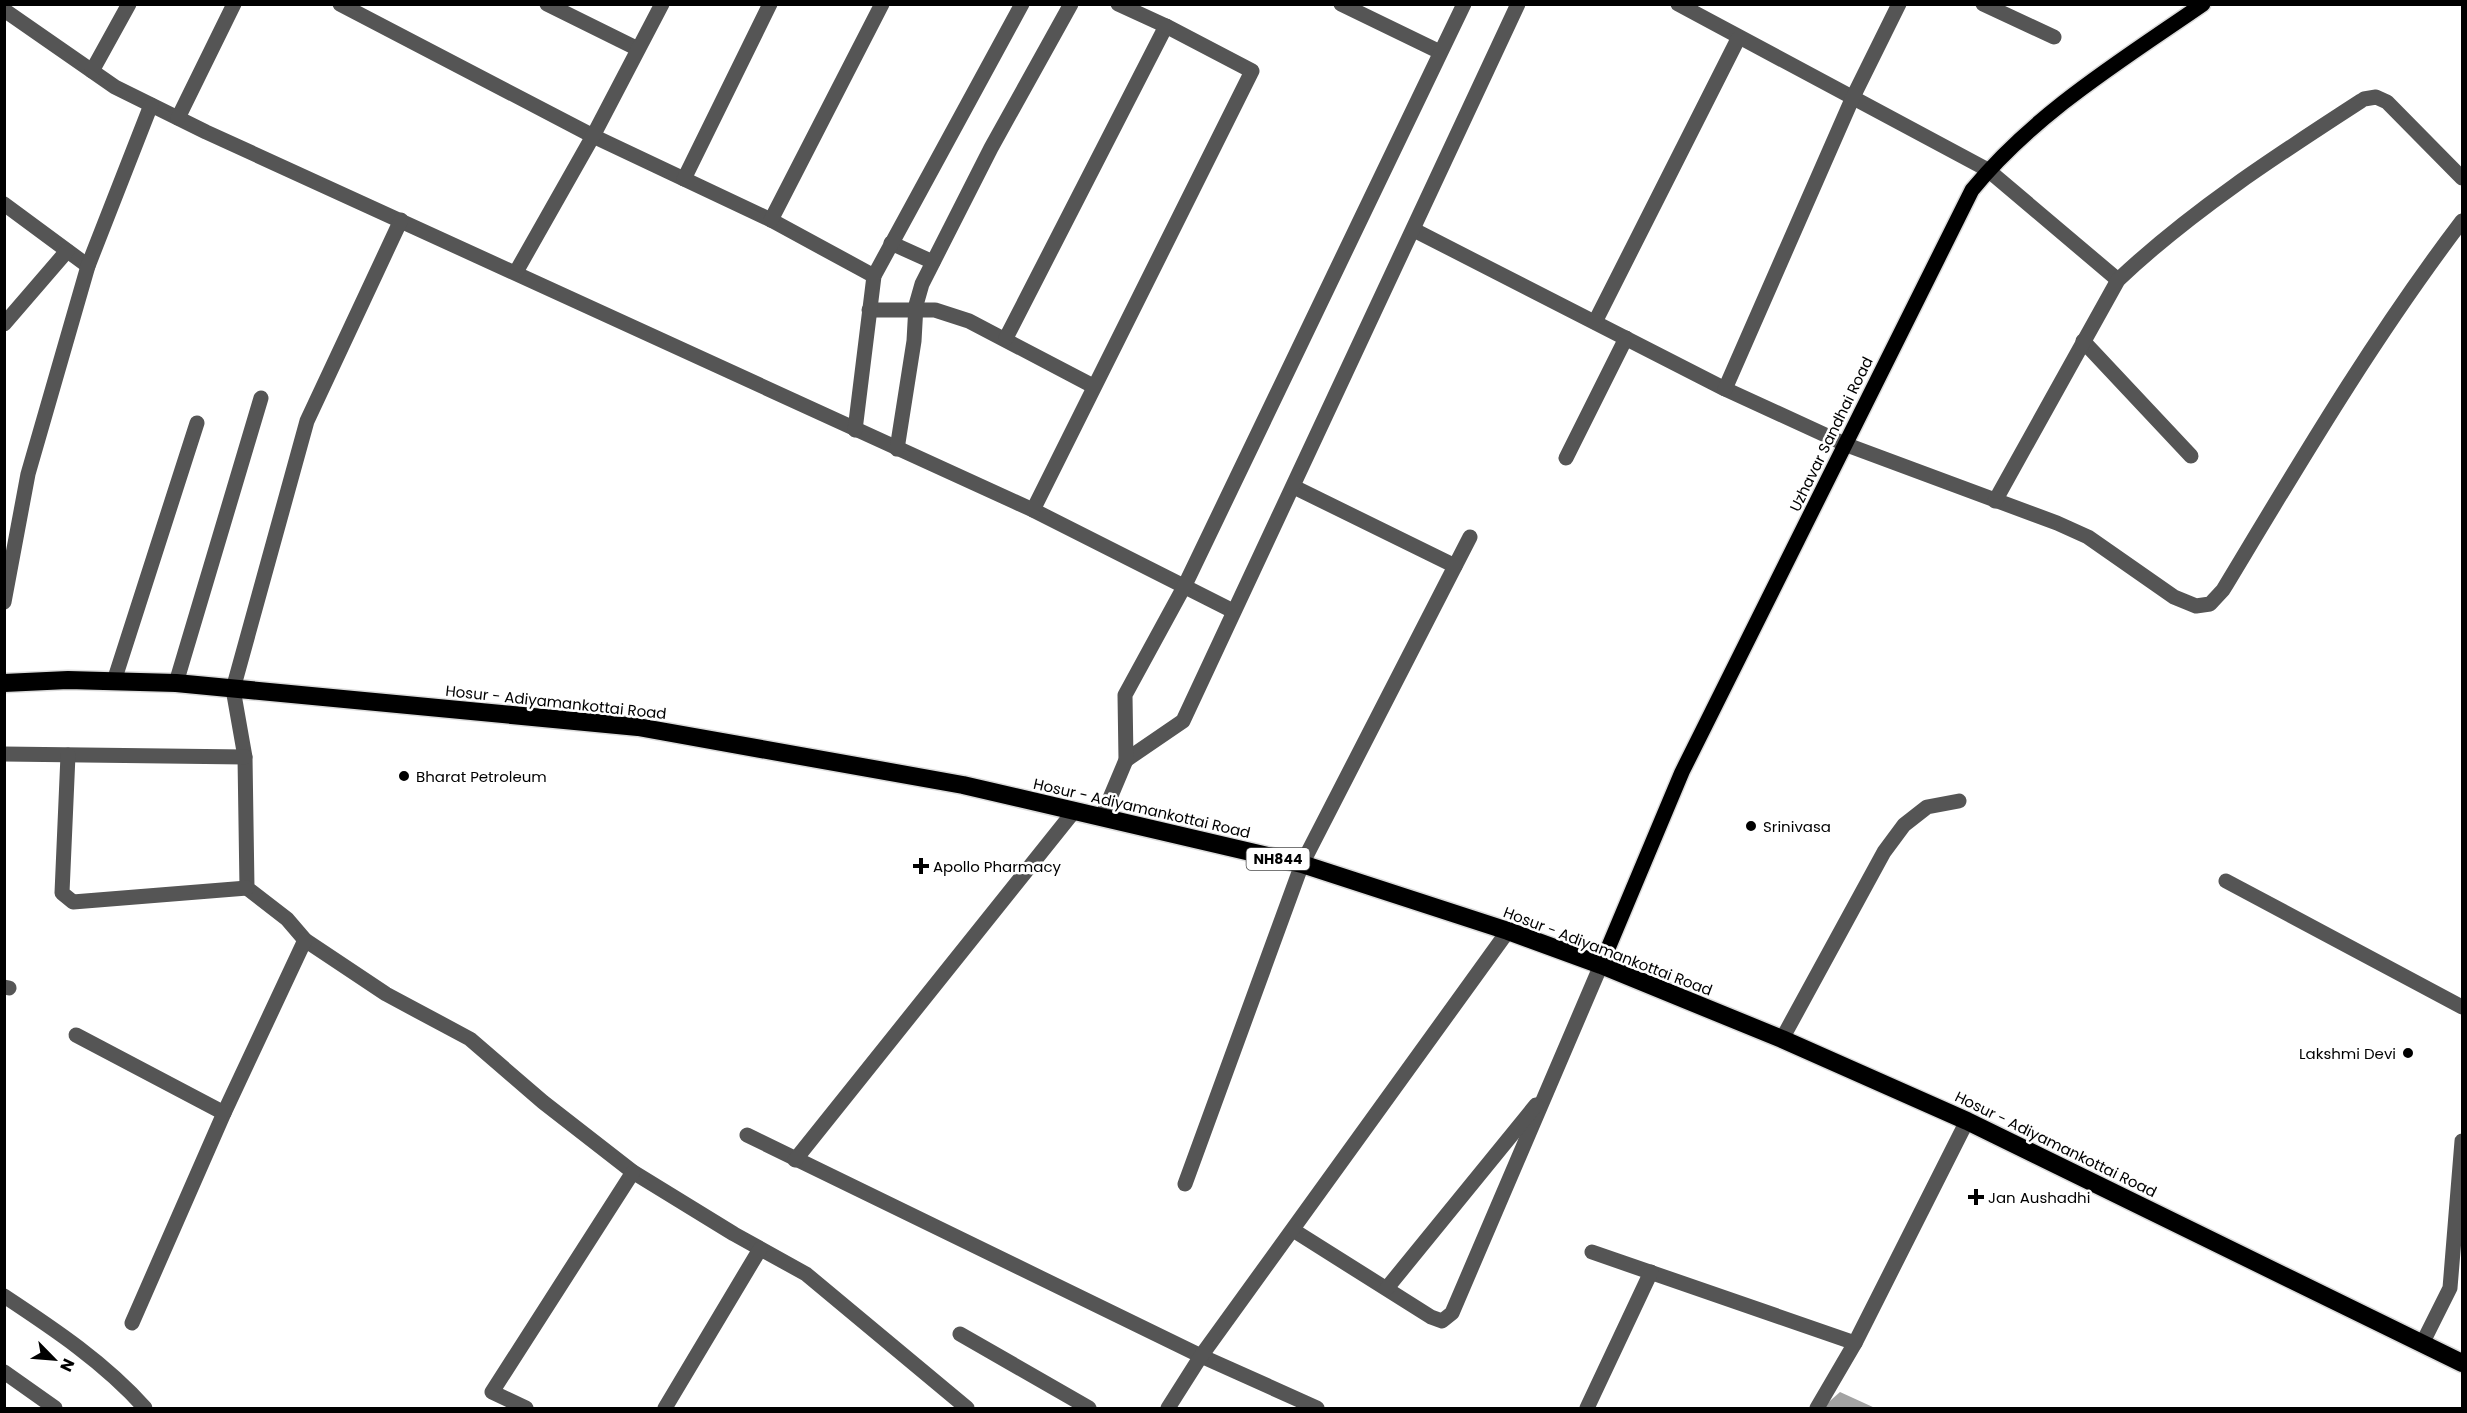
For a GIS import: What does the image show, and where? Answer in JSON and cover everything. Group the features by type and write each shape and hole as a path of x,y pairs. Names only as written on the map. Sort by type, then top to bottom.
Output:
{"highway":[{"name":"Hosur - Adiyamankottai Road","path":"4,683 68,680 176,683 638,727 963,785 1302,864 1508,931 1601,965 1782,1039 1967,1121 2463,1363"}],"main road":[{"name":"Uzhavar Sandhai Road","path":"1601,965 1682,772 1847,445 1972,190 1988,170 2077,91 2203,4"}],"street":[{"path":"92,71 129,4"},
{"path":"178,118 234,4"},
{"path":"340,4 593,135 771,220 874,276"},
{"path":"547,4 638,49"},
{"path":"516,272 593,135 662,4"},
{"path":"684,179 770,4"},
{"path":"771,220 882,4"},
{"path":"855,430 874,276 1022,4"},
{"path":"897,449 914,341 915,310 922,284 991,148 1071,4"},
{"path":"1033,510 1252,71 1118,4"},
{"path":"1341,4 1440,52"},
{"path":"1102,817 1126,760 1125,695 1185,585 1464,4"},
{"path":"1126,760 1183,721 1518,4"},
{"path":"1725,389 1853,97 1899,4"},
{"path":"1983,4 2054,38"},
{"path":"1681,5 1738,39 1853,97 1988,170 2118,280"},
{"path":"4,10 115,87 151,105 1033,510 1233,611"},
{"path":"1006,338 1166,26"},
{"path":"1595,322 1738,39"},
{"path":"1995,501 2118,280 2144,255 2206,207 2364,99 2376,97 2387,102 2463,178"},
{"path":"4,602 28,474 88,266 151,105"},
{"path":"4,204 88,266"},
{"path":"247,888 245,758 233,689 307,421 401,220"},
{"path":"1414,230 1725,389 1847,445 2057,523 2088,537 2174,597 2196,606 2210,604 2223,590 2335,403 2412,286 2463,221"},
{"path":"891,243 933,262"},
{"path":"4,324 67,251"},
{"path":"869,310 935,310 969,321 1006,338 1093,386"},
{"path":"1566,458 1626,338"},
{"path":"2083,341 2191,456"},
{"path":"176,683 261,398"},
{"path":"114,681 197,423"},
{"path":"1294,487 1455,566"},
{"path":"1185,1184 1302,864 1470,537"},
{"path":"4,754 245,758"},
{"path":"68,755 62,893 65,898 73,902 247,888 287,918 305,940 386,994 470,1040 543,1102 633,1172 760,1249 806,1274 967,1408"},
{"path":"1782,1039 1884,852 1897,834 1927,807 1959,801"},
{"path":"795,1160 1075,810"},
{"path":"2226,881 2463,1007"},
{"path":"1168,1408 1201,1356 1508,931"},
{"path":"132,1323 224,1113 305,940"},
{"path":"1293,1230 1431,1317 1442,1321 1452,1313 1601,965"},
{"path":"76,1035 224,1113"},
{"path":"1388,1288 1549,1088"},
{"path":"1817,1408 1855,1343 1967,1121"},
{"path":"747,1135 1201,1356 1317,1408"},
{"path":"2423,1342 2450,1288 2463,1141"},
{"path":"526,1408 492,1392 633,1172"},
{"path":"665,1408 760,1249"},
{"path":"1592,1252 1855,1343"},
{"path":"1587,1408 1650,1272"},
{"path":"4,1296 47,1324 113,1375 138,1406"},
{"path":"960,1334 1089,1408"},
{"path":"4,1372 55,1408"}],"shaded area":[{"path":"1840,1392 1875,1408 1822,1408"}],"place":[{"name":"Bharat Petroleum","path":"404,776"},
{"name":"Srinivasa","path":"1751,826"},
{"name":"Apollo Pharmacy","path":"921,866"},
{"name":"Lakshmi Devi","path":"2408,1053"},
{"name":"Jan Aushadhi","path":"1976,1197"}]}
